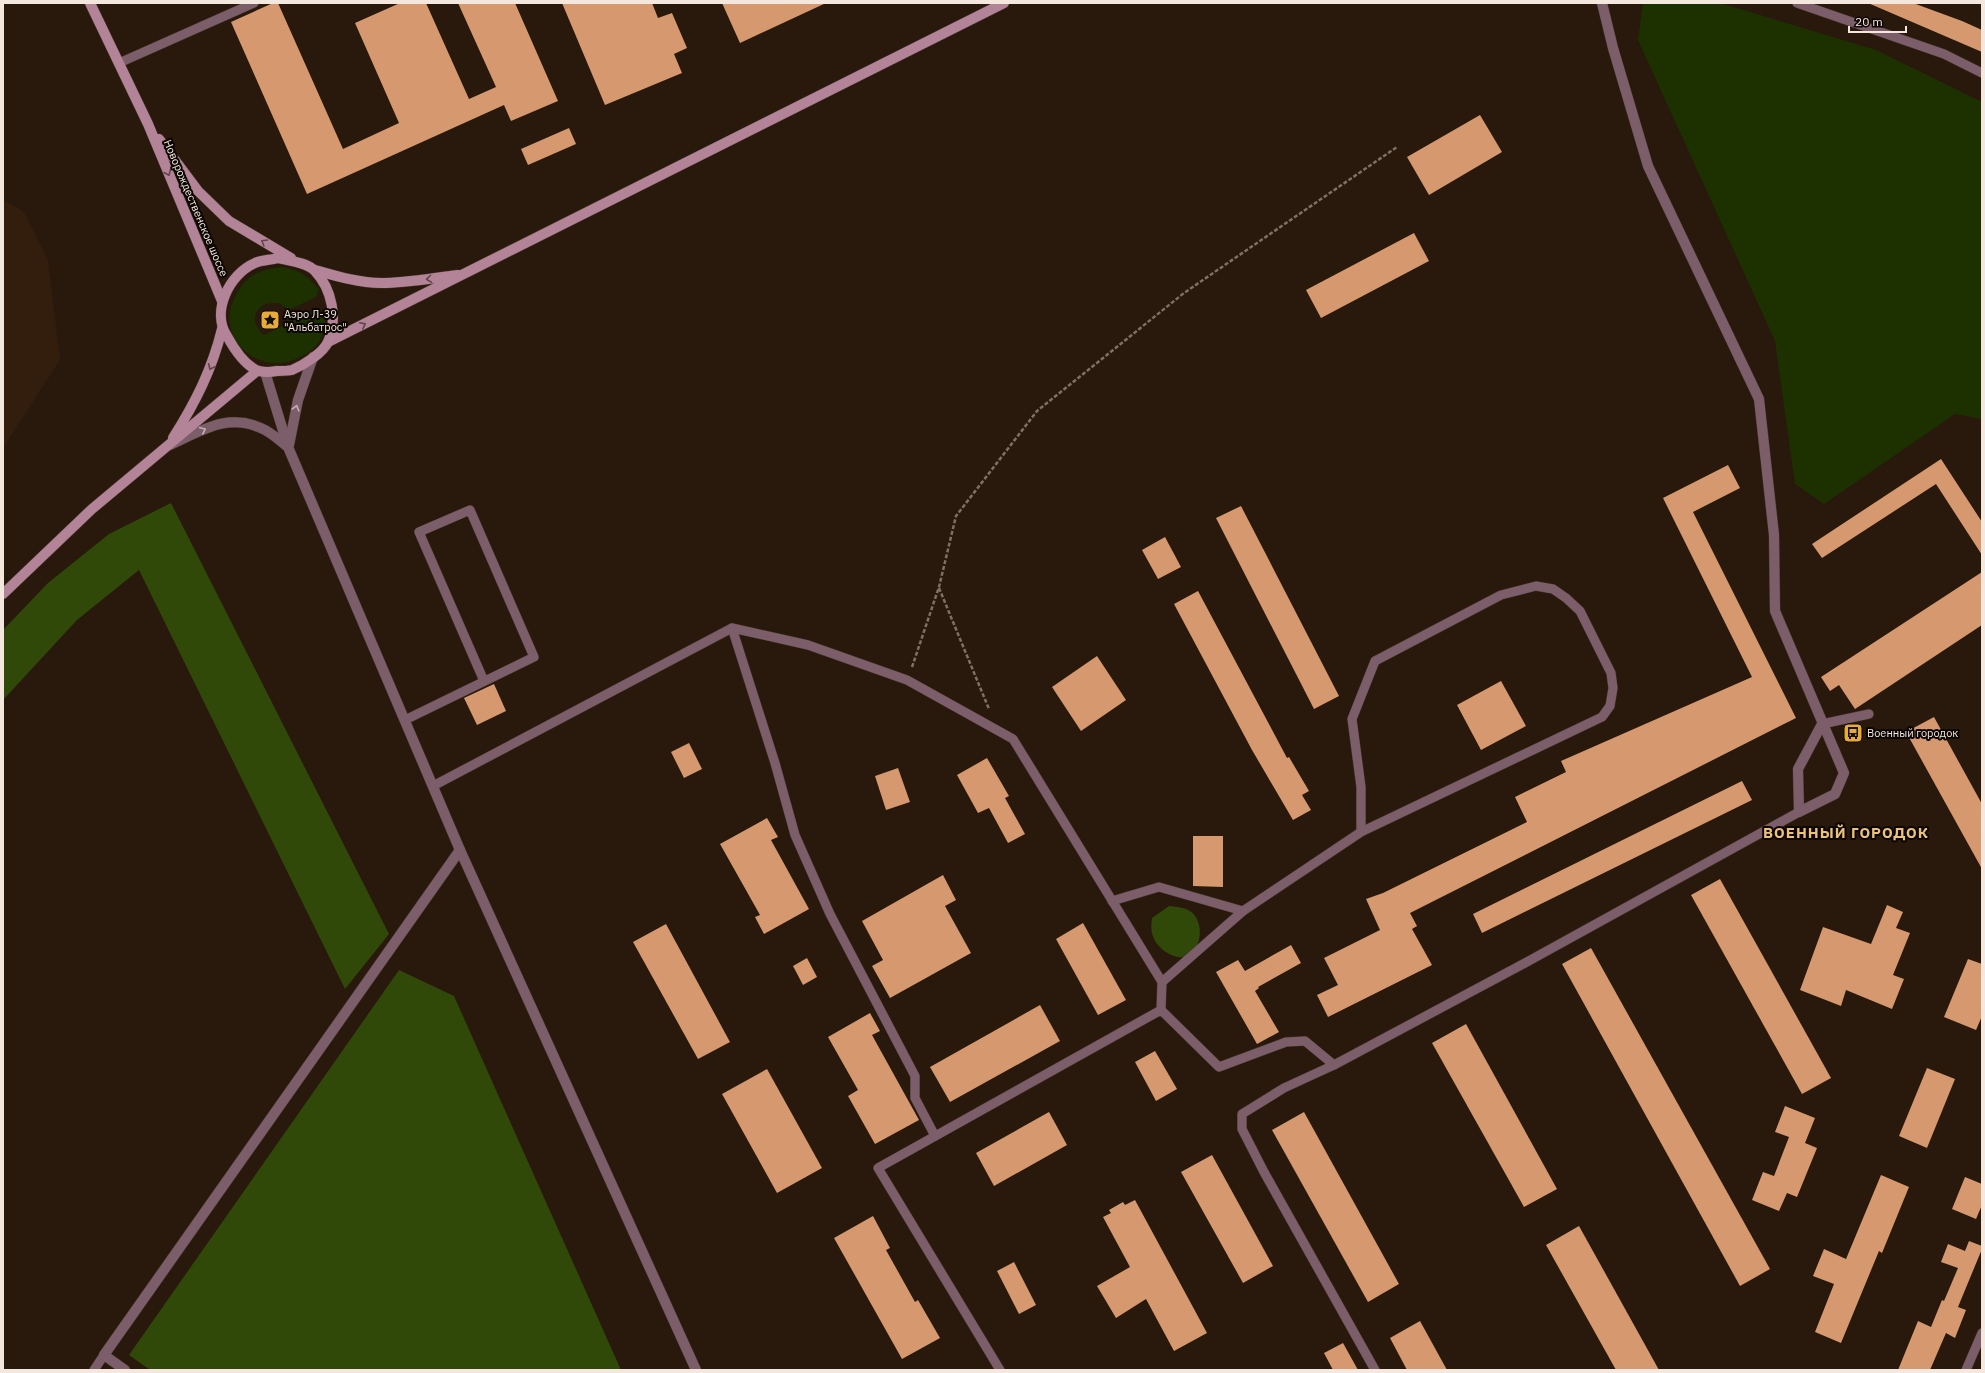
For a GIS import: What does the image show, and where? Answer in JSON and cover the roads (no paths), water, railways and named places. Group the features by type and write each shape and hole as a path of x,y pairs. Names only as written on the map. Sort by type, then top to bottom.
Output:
{"main road":[{"name":"Новорождественское шоссе","path":"90,3 148,124 222,301 222,329 215,358 194,404 167,447"},
{"path":"3,594 92,509 261,371 292,370 314,357 328,342 1004,3"},
{"name":"Новорождественское шоссе","path":"148,124 198,191 229,222 297,262 315,270 347,279 380,283 416,281 468,273"},
{"name":"Новорождественское шоссе","path":"222,301 237,275 254,263 278,258 297,262"},
{"path":"315,270 325,285 332,304 333,316 328,342"},
{"path":"222,329 237,354 261,371"}],"street":[{"path":"1602,3 1613,48 1648,166 1759,399 1774,535 1775,611 1844,773 1835,794 1800,812 1798,769 1822,724"},
{"path":"288,447 298,400 314,357"},
{"path":"261,371 288,447 460,850 696,1370"},
{"path":"167,447 219,423 245,422 264,429 288,447"},
{"path":"125,1370 104,1355 460,850"}],"lane":[{"path":"119,63 254,3"},
{"path":"1797,3 1944,54 1982,73"},
{"path":"405,720 534,657 470,510 419,532 484,681"},
{"path":"1162,982 1243,911 1361,832 1602,717 1610,706 1613,688 1610,673 1580,611 1566,598 1553,589 1536,586 1501,595 1375,661 1352,719 1361,787 1361,832"},
{"path":"732,628 795,835 830,914 915,1076 915,1098 935,1136"},
{"path":"433,786 732,628 808,645 907,680 1013,739 1162,982 1161,1010 1219,1067 1286,1042 1305,1041 1334,1065"},
{"path":"1822,724 1869,714"},
{"path":"1374,1370 1264,1172 1242,1129 1242,1114 1284,1088 1334,1065 1532,960 1800,812"},
{"path":"1112,901 1160,887 1243,911"},
{"path":"1000,1370 878,1168 1161,1010"},
{"path":"1966,1370 1982,1333"},
{"path":"94,1370 104,1355"}],"place":[{"name":"Аэро Л-39 \"Альбатрос\"","path":"270,320"},
{"name":"Военный городок","path":"1853,733"}],"district":[{"name":"ВОЕННЫЙ ГОРОДОК","path":"1846,833"}]}
